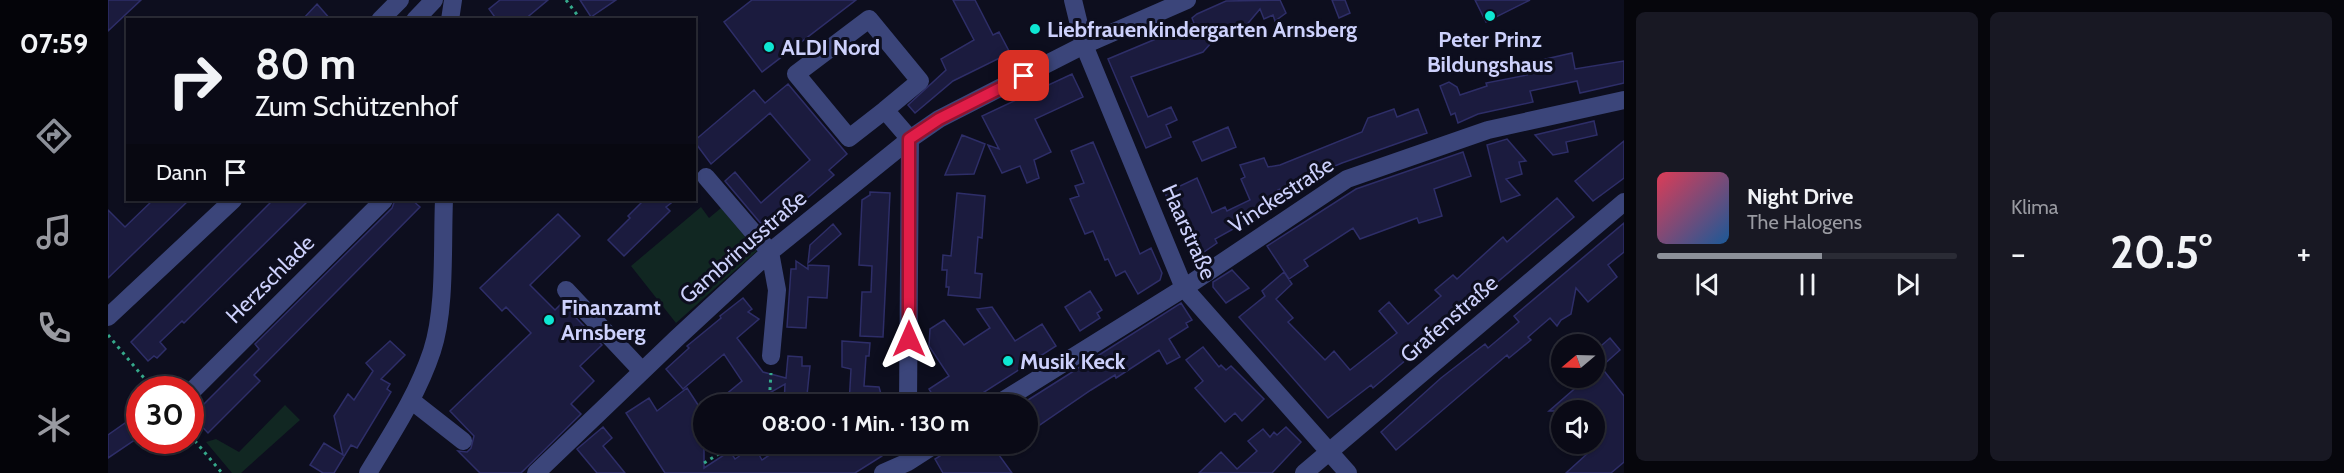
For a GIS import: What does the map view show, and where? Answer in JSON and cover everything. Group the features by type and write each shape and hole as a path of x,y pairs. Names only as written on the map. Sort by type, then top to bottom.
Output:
{"street":[{"path":"382,18 400,0"},
{"path":"417,18 434,0"},
{"path":"450,18 453,0"},
{"name":"Haarstraße","path":"1073,0 1084,45 1184,288 1348,473"},
{"name":"Gambrinusstraße","path":"536,473 770,252 909,139 939,119 1084,45 1187,0"},
{"path":"869,19 920,81 885,110 849,138 796,74 869,19"},
{"name":"Vinckestraße","path":"1014,394 1184,288 1347,179 1488,130 1624,100"},
{"path":"885,110 909,139 908,394"},
{"path":"706,177 770,252 777,290 771,356"},
{"name":"Herzschlade","path":"204,379 383,201"},
{"path":"368,473 412,401 433,349 439,318 444,201"},
{"name":"Grafenstraße","path":"1304,473 1624,202"},
{"path":"108,317 222,203"},
{"path":"566,290 642,371"},
{"path":"412,401 463,441"},
{"path":"883,473 910,460"}],"path":[{"path":"566,0 580,18"},
{"path":"108,335 142,376"},
{"path":"769,394 771,356"},
{"path":"204,452 222,473"},
{"path":"704,463 719,454"}],"green space":[{"path":"701,207 709,218 721,208 757,251 676,323 631,266"},
{"path":"285,405 300,420 241,473 232,473 206,442 216,439 239,452"}],"building":[{"path":"108,0 141,0 108,31"},
{"path":"500,0 548,0 526,18 496,18 489,9"},
{"path":"580,0 616,0 591,17"},
{"name":"ALDI Nord","path":"752,0 856,0 762,72 724,22"},
{"path":"953,0 975,0 993,35 999,32 1010,53 953,81 915,113 908,105 946,70 941,59 974,40"},
{"path":"1280,0 1286,13 1275,21 1273,15 1264,19 1260,9 1244,28 1220,33 1203,52 1131,77 1148,117 1171,107 1177,120 1166,125 1171,137 1146,148 1108,59 1194,23 1192,18 1197,14 1226,1"},
{"path":"1332,0 1345,0 1350,13 1339,18"},
{"name":"Peter Prinz Bildungshaus","path":"1475,0 1530,0 1486,22"},
{"path":"317,4 329,18 304,18"},
{"path":"1572,53 1575,69 1624,61 1624,83 1580,93 1577,81 1530,91 1533,102 1478,114 1458,123 1455,113 1451,115 1440,86 1449,82 1457,87 1460,95 1487,86 1486,83 1527,75 1524,64"},
{"path":"1072,74 1083,97 1035,119 1051,152 1034,160 1039,178 1027,183 1020,166 1002,173 988,145 999,149 982,116"},
{"path":"788,84 847,154 829,170 834,175 768,232 725,181 735,172 761,203 810,160 770,113 711,164 696,144 696,139 754,90 765,103"},
{"path":"1394,109 1397,117 1418,109 1427,133 1342,163 1278,190 1281,197 1250,215 1251,219 1215,239 1217,243 1201,254 1199,251 1191,254 1165,193 1197,178 1212,213 1225,207 1227,211 1250,200 1241,179 1245,177 1240,165 1264,158 1268,167 1280,165 1362,132 1368,118"},
{"path":"1594,121 1597,135 1566,142 1568,152 1553,155 1535,135"},
{"path":"1228,127 1236,147 1202,161 1193,142"},
{"path":"962,135 985,144 974,174 945,175"},
{"path":"1507,139 1526,161 1519,162 1522,174 1506,179 1520,195 1501,202 1487,145"},
{"path":"1624,141 1624,178 1593,201 1575,181"},
{"path":"1093,142 1140,254 1151,248 1162,273 1160,280 1138,294 1125,271 1116,276 1108,259 1105,260 1093,231 1085,234 1070,199 1079,196 1075,186 1084,183 1071,151"},
{"path":"1463,152 1471,176 1434,189 1442,216 1419,223 1417,218 1360,239 1353,228 1304,260 1308,266 1289,279 1267,246 1356,189"},
{"path":"870,192 890,193 883,337 860,336 862,292 871,292 872,266 859,265 862,200 870,195"},
{"path":"957,193 985,196 982,238 978,237 975,273 982,274 980,298 948,295 947,270 942,270 943,255 951,256"},
{"path":"1557,198 1574,217 1373,388 1371,385 1328,418 1239,317 1265,296 1262,291 1284,272 1292,284 1276,299 1293,318 1288,322 1325,360 1334,351 1350,370 1397,333 1379,311 1389,302 1408,324 1441,296 1435,290 1453,275 1457,279 1503,237 1507,242"},
{"path":"152,201 188,201 108,278 108,210 125,227"},
{"path":"272,201 308,201 184,323 182,321 160,342 166,349 157,358 154,356 148,361 131,342"},
{"path":"395,201 413,201 420,207 254,375 260,381 208,433 204,429 204,404 259,349 255,344 392,208"},
{"path":"643,201 674,201 666,207 670,211 624,256 608,240 630,218 628,216"},
{"path":"558,214 580,236 530,285 555,310 562,303 602,345 580,366 594,381 571,404 581,414 521,473 480,473 458,451 467,452 471,448 474,436 450,411 531,333 506,307 502,311 480,288"},
{"path":"1624,223 1624,252 1608,265 1617,277 1588,302 1576,288 1571,314 1561,320 1557,326 1550,318 1528,337 1531,340 1509,358 1507,355 1396,450 1381,432 1441,378 1485,344 1488,348 1519,322 1514,316"},
{"path":"833,224 841,234 808,263 810,245"},
{"path":"796,261 808,269 808,265 829,266 827,298 808,297 806,328 787,327 791,269 796,269"},
{"path":"1232,270 1249,288 1226,303 1213,287 1213,282"},
{"path":"1090,291 1102,310 1097,313 1100,318 1080,331 1065,307"},
{"path":"743,298 752,309 748,312 759,319 737,338 763,372 786,378 788,356 802,357 802,366 810,366 807,394 785,394 785,384 768,394 726,394 742,381 724,354 683,389 666,369 689,348 687,346 721,318 720,316"},
{"path":"1181,303 1192,320 1186,323 1188,327 1169,339 1180,357 1167,364 1159,350 1116,378 1115,375 1091,390 1038,426 1037,394"},
{"path":"992,307 1015,341 1042,324 1056,346 981,394 932,394 929,389 949,376 929,346 930,329 944,320 964,345 990,328 977,309"},
{"path":"1610,338 1620,350 1605,363 1605,342"},
{"path":"390,341 405,355 381,379 390,384 387,389 391,392 357,448 351,445 334,473 323,473 310,465 324,443 343,455 334,416 348,394 354,400 373,371 366,363"},
{"path":"842,341 870,343 869,356 866,356 864,386 879,387 881,394 850,394 851,369 842,367"},
{"path":"1203,347 1219,367 1221,365 1226,370 1231,366 1264,399 1242,421 1235,413 1225,422 1195,388 1203,381 1186,360"},
{"path":"1605,372 1624,396 1624,462 1611,473 1566,473 1587,454 1605,454 1605,400 1562,400 1575,388 1605,388"},
{"path":"687,388 693,397 693,454 704,454 704,468 725,454 732,454 735,459 742,454 759,454 762,460 771,454 882,454 882,456 855,473 665,473 626,413 649,398 657,411"},
{"path":"126,424 126,446 108,458 108,435"},
{"path":"603,427 612,438 603,446 625,473 597,473 577,449"},
{"path":"1286,427 1301,442 1272,473 1199,473 1221,452 1237,469 1257,451 1248,441 1263,429 1270,437 1274,432 1277,435"},
{"path":"943,454 998,454 1012,473 943,473 935,459"}],"place":[{"name":"Peter Prinz Bildungshaus","path":"1490,16"},
{"name":"Liebfrauenkindergarten Arnsberg","path":"1035,29"},
{"name":"ALDI Nord","path":"769,47"},
{"name":"Finanzamt Arnsberg","path":"549,320"},
{"name":"Musik Keck","path":"1008,361"}],"route":[{"path":"909,339 909,139 939,119 1024,76"}]}
